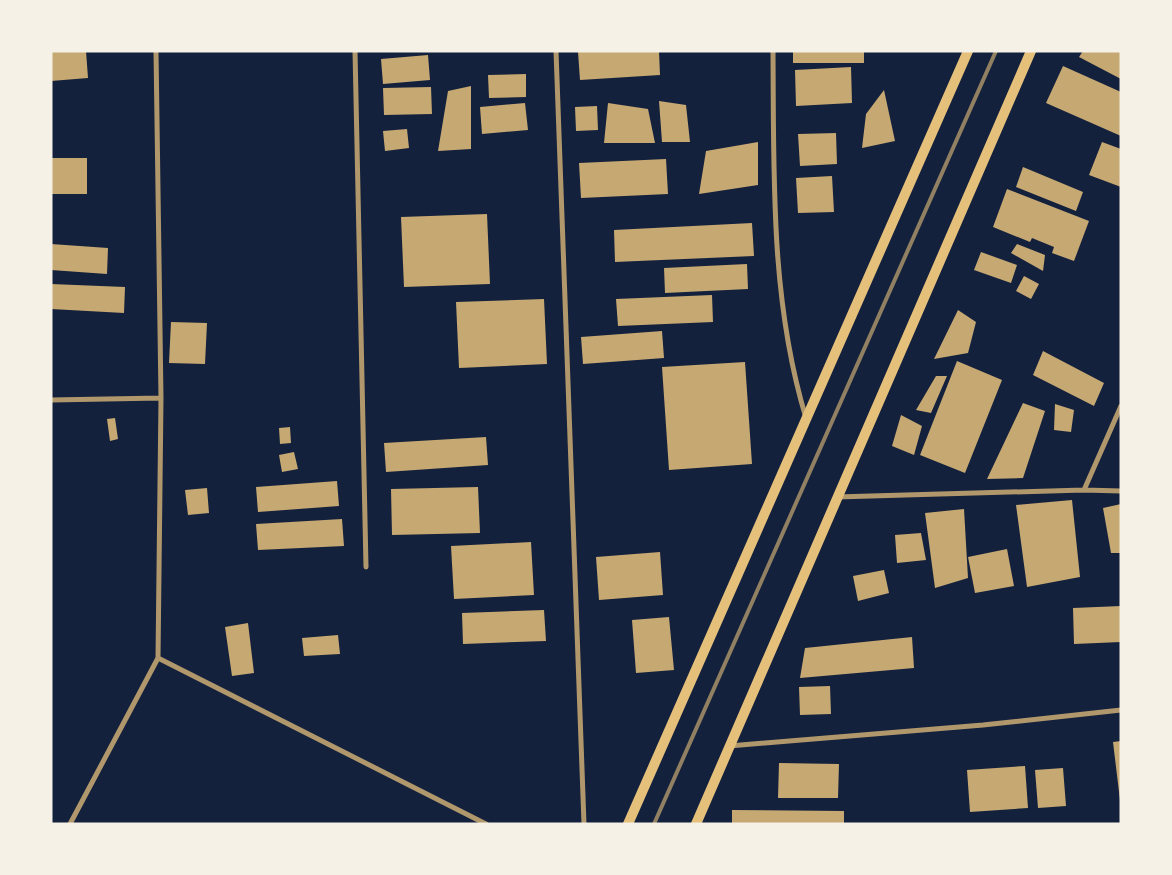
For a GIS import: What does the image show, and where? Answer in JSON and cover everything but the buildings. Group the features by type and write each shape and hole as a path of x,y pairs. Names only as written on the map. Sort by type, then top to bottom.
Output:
{"main road":[{"path":"628,824 968,51"},
{"path":"696,824 728,746 1031,51"}],"street":[{"path":"70,824 158,658 161,398 156,51"},
{"path":"355,51 366,567"},
{"path":"556,51 584,824"},
{"path":"773,51 774,187 782,303 797,388 806,419"},
{"path":"51,400 161,398"},
{"path":"1084,490 1121,406"},
{"path":"836,498 1084,490 1121,491"},
{"path":"158,658 486,824"},
{"path":"728,746 983,725 1121,710"}],"railway":[{"path":"654,824 996,51"}]}
